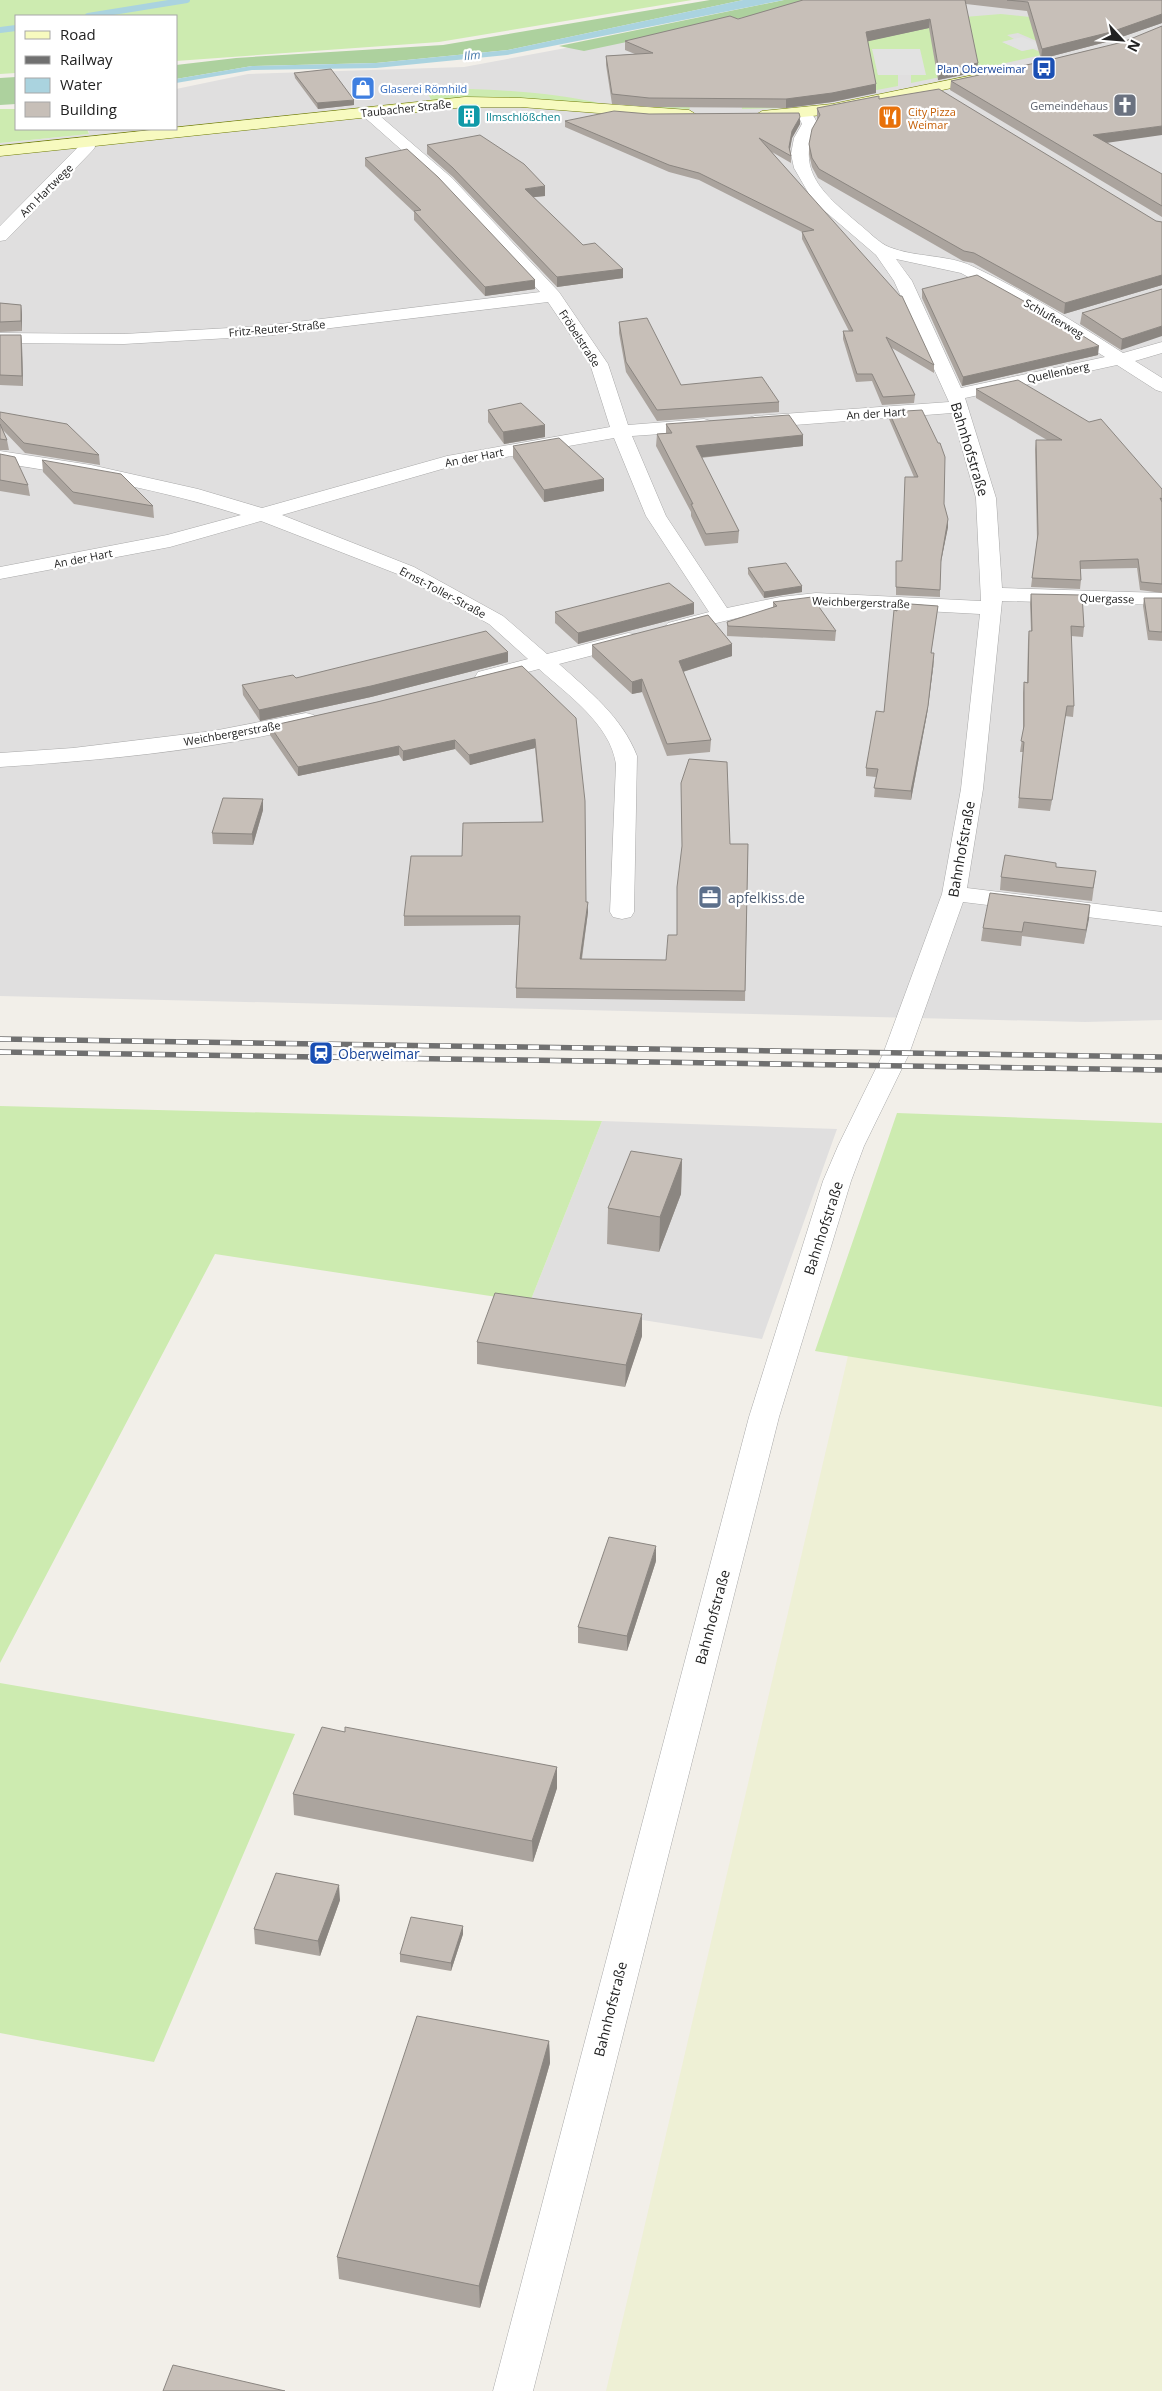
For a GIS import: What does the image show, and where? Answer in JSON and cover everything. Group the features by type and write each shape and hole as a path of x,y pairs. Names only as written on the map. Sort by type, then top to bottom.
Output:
{"street":[{"path":"745,116 805,113 999,74"},
{"path":"934,87 954,100"},
{"name":"Taubacher Straße","path":"0,151 367,112 487,102 622,112 703,115"},
{"name":"Fröbelstraße","path":"367,112 446,180 553,296 599,364 621,431 656,516 721,615"},
{"name":"Bahnhofstraße","path":"513,2391 764,1418 837,1181 851,1146 896,1054 954,894 972,789 991,601 986,498 957,401 903,281 882,251 819,198 802,168 799,154 802,138 810,124 805,113"},
{"name":"Am Hartwege","path":"0,236 88,147 86,142"},
{"name":"Schlufterweg","path":"882,251 966,269 1062,322 1122,358 1162,386"},
{"name":"Fritz-Reuter-Straße","path":"0,338 114,339 264,331 553,296"},
{"path":"1062,322 1081,316"},
{"name":"Quellenberg","path":"957,401 1162,348"},
{"name":"An der Hart","path":"737,423 957,401"},
{"name":"An der Hart","path":"0,573 170,541 447,462 621,431 718,424"},
{"name":"Ernst-Toller-Straße","path":"0,457 109,475 191,493 262,515 407,571 496,620 546,662 601,715 621,745 627,763 622,912"},
{"name":"Weichbergerstraße","path":"471,681 721,615 789,601 816,599 991,601"},
{"name":"Quergasse","path":"991,601 1162,599"},
{"name":"Weichbergerstraße","path":"0,760 73,755 213,738 330,715"},
{"path":"954,894 1162,919"}],"shaded area":[{"path":"823,0 1162,0 1162,1020 1085,1022 0,996 0,143 89,134 88,130 178,130 178,89 248,74 464,67"},
{"path":"1022,37 1043,46 1022,51 1002,42"},
{"path":"872,49 920,49 926,75 878,75"},
{"path":"427,92 431,100 404,103 397,95"},
{"path":"602,1121 837,1129 762,1339 530,1302"}],"green space":[{"path":"0,0 692,0 439,42 178,61 178,15 15,15 15,73 0,74"},
{"path":"710,0 743,0 508,50 376,63 252,66 178,79 178,65 236,58 443,45"},
{"path":"784,0 826,0 584,51 559,46"},
{"path":"1001,14 1058,20 1060,51 1018,33 1007,35 1014,39 1003,42 1022,51 1033,49 1046,54 975,70 933,49 935,60 970,71 911,83 911,75 926,75 873,49 878,75 898,75 898,86 782,108 742,109 741,100 689,105 690,109 626,107 630,101 796,54 952,18"},
{"path":"15,77 15,104 0,105 0,78"},
{"path":"430,88 539,93 604,104 603,107 467,99 431,100 427,92 397,95 395,92"},
{"path":"0,109 15,109 15,130 87,130 89,134 0,143"},
{"path":"0,1106 602,1121 530,1302 215,1254 0,1663"},
{"path":"897,1113 1162,1123 1162,1407 815,1351"},
{"path":"848,1356 1162,1407 1162,2391 606,2391"},
{"path":"0,1683 295,1734 154,2062 0,2033"}],"water":[{"name":"Ilm","path":"743,0 784,0 507,55 376,68 252,70 178,83 178,79 252,66 376,63 508,50"}],"building":[{"path":"803,0 965,0 978,63 939,71 930,19 866,32 876,84 832,93 786,99 649,98 612,94 606,56 653,53 625,41 730,16 738,19"},
{"path":"1007,0 1162,0 1162,14 1111,32 1042,49 1028,2"},
{"path":"1162,26 1162,126 1093,135 1162,174 1162,206 951,81 1123,42"},
{"path":"331,69 354,100 317,103 294,73"},
{"path":"939,89 1156,221 1162,222 1162,275 1065,303 974,253 964,251 819,169 812,158 809,144 812,129 820,115 817,108 879,96 879,99"},
{"path":"614,111 649,114 799,113 800,117 792,131 789,147 791,156 759,138 902,296 934,365 886,337 915,395 883,397 872,374 857,374 843,331 853,331 802,232 814,230 699,173 669,165 565,121"},
{"path":"480,135 524,164 545,186 525,189 583,245 595,243 623,269 557,277 453,168 427,145"},
{"path":"407,149 438,177 535,280 485,287 414,211 421,210 365,158"},
{"path":"977,275 1056,319 1099,346 963,377 922,289"},
{"path":"1162,289 1162,326 1122,339 1082,313"},
{"path":"0,303 21,305 21,321 0,322"},
{"path":"647,318 681,385 762,377 779,402 657,410 626,362 619,322"},
{"path":"0,335 21,335 22,376 0,375"},
{"path":"1018,380 1089,422 1101,419 1162,489 1162,499 1160,498 1162,502 1162,584 1141,582 1138,559 1080,561 1081,580 1032,578 1038,534 1036,440 1062,440 976,389"},
{"path":"521,403 545,425 503,432 488,410"},
{"path":"922,410 938,443 940,443 945,457 944,504 948,519 941,560 940,590 896,587 896,561 902,561 905,477 918,477 889,412"},
{"path":"0,412 67,424 99,455 24,443 0,418"},
{"path":"789,415 803,435 696,446 739,531 706,534 691,504 693,504 657,434 672,433 666,424"},
{"path":"0,424 7,440 0,439"},
{"path":"559,438 604,479 544,490 513,446"},
{"path":"0,454 15,457 28,485 0,480"},
{"path":"42,460 121,474 153,506 73,492"},
{"path":"786,563 802,586 764,592 748,568"},
{"path":"669,583 694,603 578,633 555,612"},
{"path":"1031,594 1082,595 1084,627 1071,626 1074,706 1067,706 1052,800 1019,798 1024,742 1021,741 1024,726 1024,682 1028,683 1029,631 1032,631"},
{"path":"812,597 836,631 728,626 727,622 777,606 773,602"},
{"path":"1144,598 1162,598 1162,632 1149,631"},
{"path":"897,603 938,606 931,653 934,653 928,706 911,791 874,788 878,769 866,768 876,711 884,712 894,610 897,611"},
{"path":"708,615 732,644 679,661 711,740 667,744 642,679 632,682 592,645"},
{"path":"486,631 508,652 371,686 259,710 242,685 293,675 296,678"},
{"path":"522,666 576,718 585,801 586,902 588,902 580,959 666,960 668,935 677,935 677,887 682,846 681,783 689,759 727,762 730,844 748,844 745,991 516,988 520,916 404,916 411,856 462,856 463,823 543,822 535,739 469,755 455,740 403,751 399,746 298,767 270,726"},
{"path":"223,798 263,799 252,834 212,833"},
{"path":"1005,855 1056,863 1056,867 1096,871 1093,888 1001,877"},
{"path":"990,893 1090,905 1086,930 1024,922 1022,932 983,928"},
{"path":"631,1151 682,1159 660,1217 608,1208"},
{"path":"495,1293 642,1314 626,1365 477,1342"},
{"path":"609,1537 656,1546 627,1636 578,1627"},
{"path":"322,1727 345,1732 345,1727 557,1767 532,1841 293,1794"},
{"path":"276,1873 339,1885 318,1941 254,1929"},
{"path":"411,1917 463,1926 451,1963 400,1954"},
{"path":"417,2016 549,2041 479,2286 337,2257"},
{"path":"173,2365 285,2391 163,2391"}],"waterway":[{"path":"94,15 187,0"},
{"path":"0,30 15,28"}],"railway":[{"path":"0,1039 1162,1057"},
{"path":"0,1052 1162,1070"}],"place":[{"name":"Plan Oberweimar","path":"1044,68"},
{"name":"Glaserei Römhild","path":"363,88"},
{"name":"Gemeindehaus","path":"1125,105"},
{"name":"Ilmschlößchen","path":"469,116"},
{"name":"City Pizza Weimar","path":"890,117"},
{"name":"apfelkiss.de","path":"710,897"},
{"name":"Oberweimar","path":"321,1053"}]}
